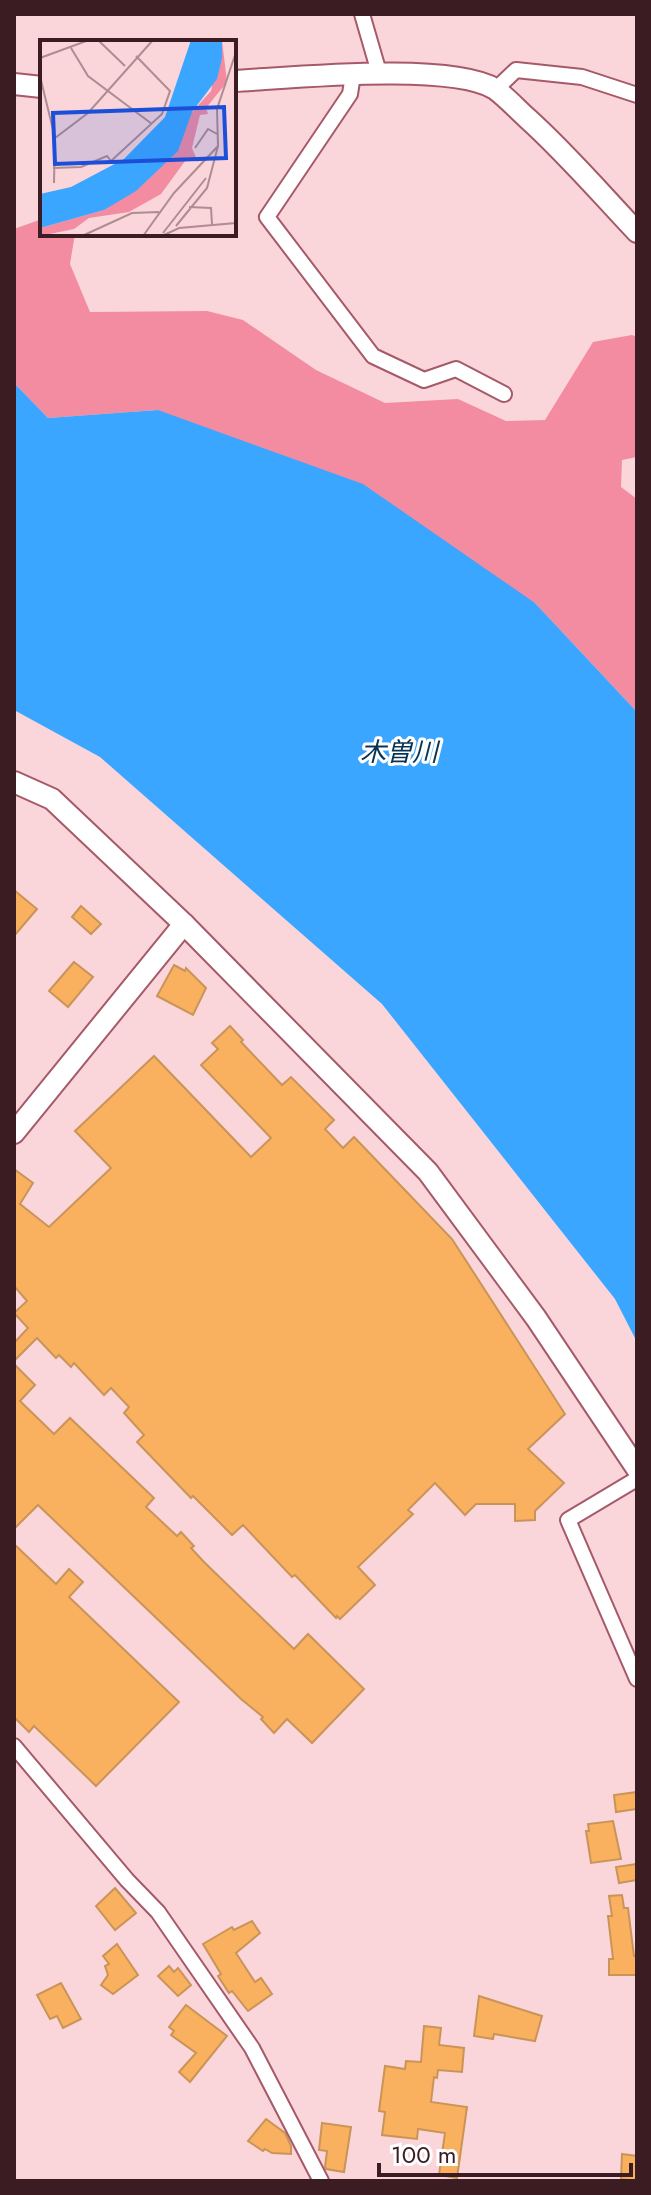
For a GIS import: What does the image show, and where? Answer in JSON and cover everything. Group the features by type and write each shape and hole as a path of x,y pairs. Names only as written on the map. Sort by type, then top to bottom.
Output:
{"street":[{"path":"362,14 380,76"},
{"path":"495,90 516,70 582,77 637,95"},
{"path":"353,75 350,94 267,217 373,356 424,380 456,369 504,394"},
{"path":"236,81 353,75 440,75 472,80 495,90 544,133 637,232"},
{"path":"14,84 40,87"},
{"path":"14,782 52,799 184,924 428,1172 536,1318 637,1471 635,1480 568,1520 637,1679"},
{"path":"14,1133 184,924"},
{"path":"14,1746 127,1880 158,1912 252,2048 321,2181"}],"shaded area":[{"path":"40,220 40,236 75,236 70,264 90,312 207,311 243,320 316,370 385,403 458,399 506,421 545,420 593,342 632,335 637,337 637,457 622,460 621,487 637,499 637,712 535,603 158,410 48,418 14,383 14,229"}],"water":[{"name":"木曽川","path":"14,383 48,418 158,410 363,484 535,603 637,712 637,1342 615,1299 382,1004 100,757 14,710"}],"building":[{"path":"14,890 37,909 14,936"},
{"path":"81,906 101,924 91,934 72,917"},
{"path":"74,962 93,977 68,1007 49,991"},
{"path":"174,965 185,971 186,968 206,988 193,1015 157,996"},
{"path":"230,1026 282,1085 291,1077 334,1120 325,1129 343,1148 354,1137 452,1239 565,1414 528,1449 564,1483 535,1511 535,1520 515,1521 515,1504 476,1504 465,1515 435,1483 408,1510 413,1514 358,1567 375,1585 340,1619 295,1575 292,1577 243,1525 232,1535 193,1496 191,1498 137,1442 144,1435 124,1413 129,1407 111,1388 104,1395 74,1363 71,1367 59,1355 56,1358 37,1338 14,1361 14,1343 28,1328 14,1313 27,1301 14,1286 14,1169 33,1183 20,1204 49,1227 111,1168 75,1131 154,1056 251,1157 271,1138 201,1065 218,1049 212,1043"},
{"path":"14,1364 35,1385 20,1401 54,1434 70,1418 154,1498 146,1507 177,1536 181,1532 204,1562 294,1649 308,1634 364,1689 312,1743 287,1719 274,1733 261,1719 263,1717 38,1505 14,1529"},
{"path":"14,1544 56,1584 69,1569 83,1582 69,1597 179,1702 96,1786 34,1726 29,1732 14,1717"},
{"path":"637,1792 637,1809 616,1812 614,1795"},
{"path":"613,1821 621,1859 591,1863 586,1831 589,1831 588,1824"},
{"path":"637,1864 637,1880 619,1883 616,1867"},
{"path":"115,1888 136,1913 115,1930 96,1906"},
{"path":"622,1895 624,1908 628,1908 634,1956 637,1956 637,1975 609,1975 609,1959 613,1959 609,1896"},
{"path":"252,1921 260,1933 236,1953 255,1982 261,1978 272,1994 248,2011 232,1991 229,1993 203,1944 232,1927 234,1930"},
{"path":"117,1944 138,1975 113,1994 101,1985 108,1975 105,1966 109,1964 103,1956"},
{"path":"169,1966 174,1972 178,1968 191,1985 178,1996 158,1976"},
{"path":"61,1983 81,2019 63,2028 57,2016 50,2019 37,1995"},
{"path":"479,1996 542,2016 535,2041 494,2034 493,2039 474,2036"},
{"path":"186,2005 227,2036 190,2082 179,2072 196,2053 171,2035 174,2031 169,2027"},
{"path":"424,2026 441,2028 439,2045 464,2048 462,2072 438,2070 437,2078 434,2077 431,2102 467,2107 457,2178 439,2175 445,2133 418,2129 417,2139 382,2135 385,2112 379,2111 385,2066 405,2069 406,2061 421,2062"},
{"path":"266,2119 285,2133 291,2154 263,2151 248,2141"},
{"path":"322,2123 351,2127 344,2172 325,2167 327,2151 319,2150"},
{"path":"622,2154 637,2156 637,2181 621,2179"}]}
